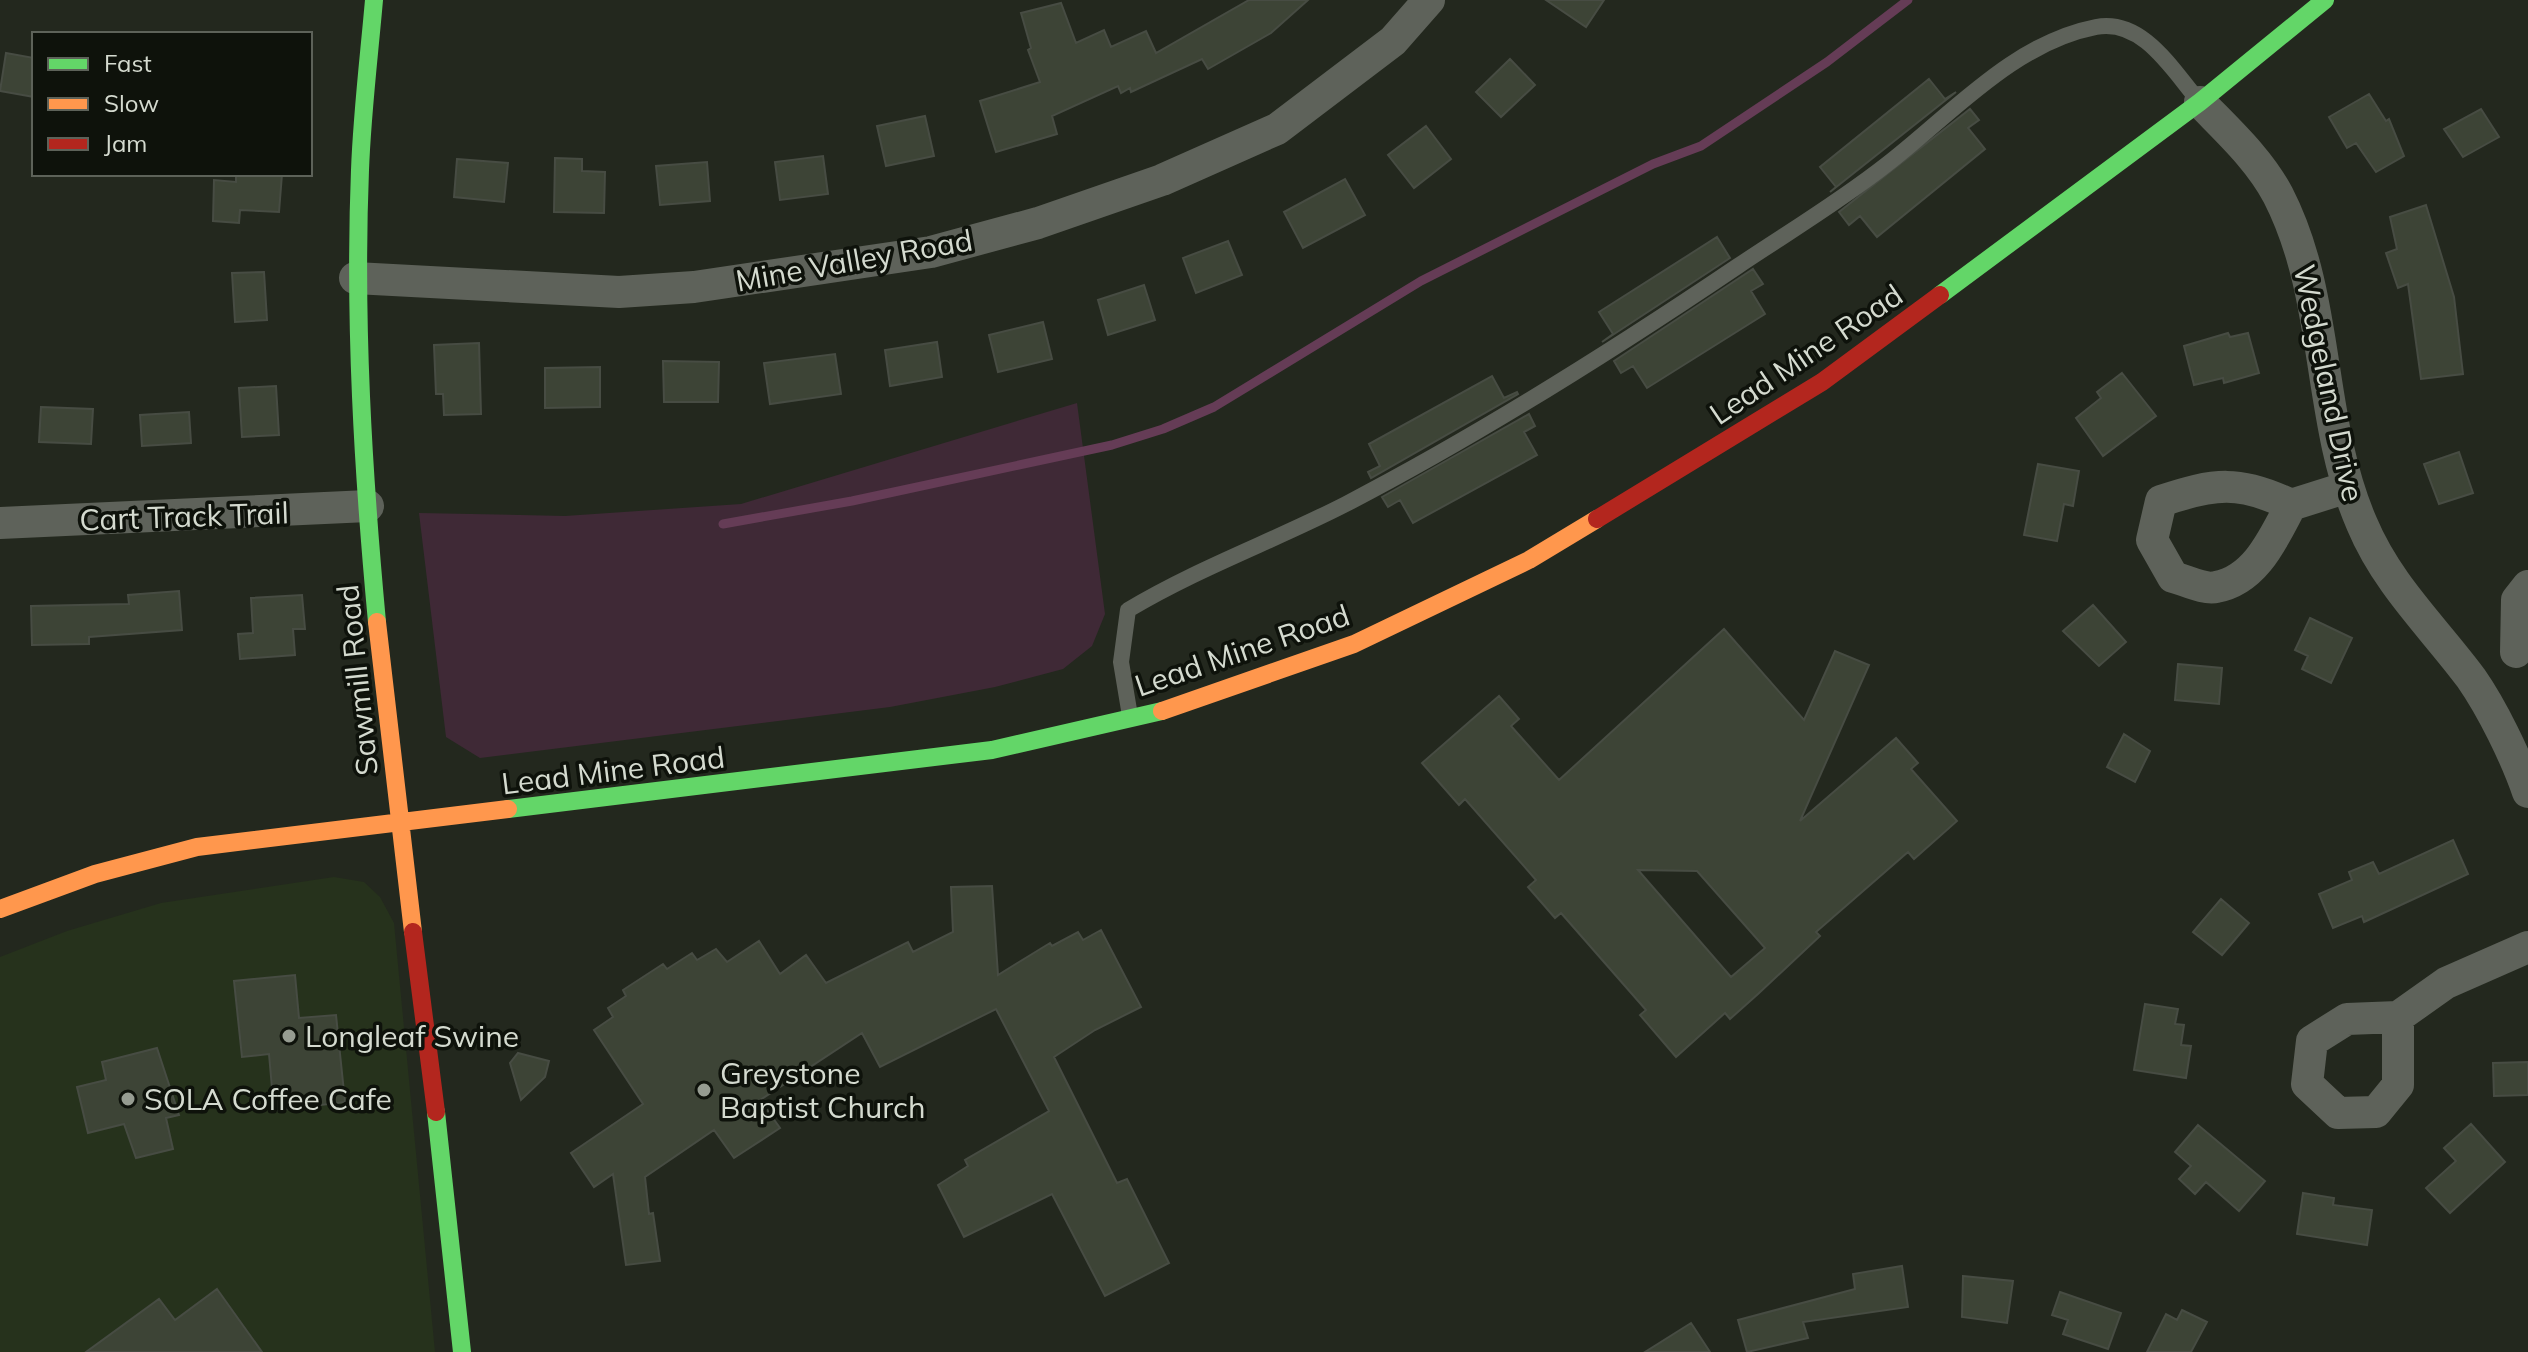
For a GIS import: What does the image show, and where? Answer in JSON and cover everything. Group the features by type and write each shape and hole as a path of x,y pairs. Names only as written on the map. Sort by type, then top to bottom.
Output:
{"main road":[{"name":"Sawmill Road","path":"374,0 358,155 355,278 368,506 400,820 462,1352"},
{"name":"Lead Mine Road","path":"0,909 95,874 197,847 400,820 497,813 992,750 1175,708 1354,644 1529,560 1822,382 2200,102 2325,0"}],"street":[{"name":"Mine Valley Road","path":"355,278 619,292 694,287 931,252 1038,223 1162,180 1277,129 1393,41 1429,0"},
{"name":"Wedgeland Drive","path":"2200,102 2260,169 2277,195 2300,251 2319,326 2329,407 2348,487 2362,526 2386,570 2472,680 2528,792"},
{"path":"2291,505 2348,487"},
{"name":"Cart Track Trail","path":"0,523 368,506"},
{"path":"2472,680 2522,653 2517,600 2528,586"},
{"path":"2398,1017 2446,983 2528,947"}],"lane":[{"path":"1131,718 1121,662 1128,610 1184,577 1282,536 1387,482 1666,315 1883,168 2032,47 2099,26 2143,35 2200,102"}],"shaded area":[{"path":"1077,403 1105,614 1092,646 1063,669 995,687 890,707 480,758 446,737 419,513 565,516 741,504"},
{"path":"334,877 364,882 380,897 394,923 435,1352 0,1352 0,957 67,931 161,903"}],"building":[{"path":"1249,0 1308,0 1271,33 1208,69 1202,59 1131,92 1130,88 1121,93 1118,86 1052,116 1057,134 996,152 980,101 1040,82 1028,50 1031,48 1021,13 1061,3 1076,43 1104,30 1111,47 1146,31 1156,53"},
{"path":"1546,0 1604,0 1586,27"},
{"path":"6,53 32,58 32,97 0,91"},
{"path":"1510,59 1535,85 1501,117 1476,92"},
{"path":"1929,79 1945,99 1956,92 1830,192 1836,187 1820,167"},
{"path":"2369,94 2386,121 2389,119 2404,156 2376,172 2356,143 2347,148 2329,117"},
{"path":"1970,109 1979,120 1968,128 1985,149 1877,237 1860,216 1849,225 1839,212"},
{"path":"2481,109 2499,137 2463,157 2444,129"},
{"path":"925,116 934,156 886,166 877,126"},
{"path":"1426,126 1451,159 1414,188 1388,155"},
{"path":"823,156 828,194 780,200 775,162"},
{"path":"555,158 582,159 582,171 605,172 604,213 554,212"},
{"path":"457,159 508,163 504,202 454,197"},
{"path":"707,162 710,201 660,205 656,166"},
{"path":"236,176 282,176 279,212 240,210 239,223 213,221 214,180 236,182"},
{"path":"1345,179 1365,215 1303,248 1284,212"},
{"path":"2426,205 2454,297 2463,374 2421,379 2408,284 2398,288 2386,253 2397,249 2390,217"},
{"path":"1717,237 1730,258 1602,342 1613,334 1599,312"},
{"path":"1228,241 1242,275 1196,293 1183,258"},
{"path":"1753,269 1763,284 1751,291 1765,314 1647,388 1633,366 1621,373 1614,361"},
{"path":"264,272 267,320 235,322 232,273"},
{"path":"1144,285 1155,320 1108,335 1098,300"},
{"path":"1043,322 1052,359 998,372 989,335"},
{"path":"2228,333 2230,337 2248,333 2259,373 2224,383 2223,378 2194,385 2184,346"},
{"path":"937,342 942,377 890,386 885,350"},
{"path":"479,343 481,414 444,415 443,394 436,394 434,345"},
{"path":"835,354 841,394 770,404 764,363"},
{"path":"663,361 719,362 718,402 664,402"},
{"path":"600,367 600,407 545,408 545,368"},
{"path":"2122,373 2156,416 2103,456 2076,418 2101,398 2097,392"},
{"path":"1492,376 1504,398 1518,394 1371,478 1368,472 1380,466 1369,444"},
{"path":"276,386 279,435 242,437 239,388"},
{"path":"41,407 93,409 91,444 39,442"},
{"path":"189,412 191,443 142,446 140,415"},
{"path":"1529,414 1535,426 1524,432 1537,455 1413,523 1400,500 1388,507 1382,497"},
{"path":"2459,452 2473,493 2439,504 2424,464"},
{"path":"2038,464 2079,471 2073,506 2064,504 2057,541 2024,535"},
{"path":"179,591 182,630 89,637 89,644 32,645 31,606 129,604 128,595"},
{"path":"302,595 305,629 293,629 295,655 240,659 238,634 253,633 251,598"},
{"path":"2093,605 2126,642 2099,666 2063,631"},
{"path":"2310,618 2352,638 2331,683 2302,669 2308,656 2295,650"},
{"path":"1724,629 1804,720 1835,651 1869,665 1800,821 1896,738 1918,763 1911,769 1957,821 1914,859 1908,852 1816,932 1820,936 1730,1019 1725,1013 1676,1057 1640,1015 1646,1010 1561,913 1555,918 1528,887 1536,880 1465,799 1459,805 1422,763 1499,696 1519,719 1511,726 1559,780","holes":["1638,870 1697,871 1765,948 1731,977"]},
{"path":"2178,664 2222,668 2219,704 2175,700"},
{"path":"2124,734 2150,751 2135,782 2107,767"},
{"path":"2453,840 2468,874 2364,922 2362,916 2333,928 2319,894 2352,880 2349,872 2373,862 2379,874"},
{"name":"Greystone Baptist Church","path":"992,886 998,975 1050,943 1052,946 1078,932 1083,940 1101,930 1141,1007 1095,1030 1054,1057 1117,1183 1127,1179 1169,1263 1105,1296 1052,1194 964,1237 938,1185 968,1166 965,1160 1049,1111 996,1009 880,1067 862,1033 760,1100 780,1128 734,1158 714,1130 645,1177 649,1214 653,1213 660,1261 626,1265 613,1174 594,1187 571,1153 643,1104 594,1030 613,1017 608,1008 626,996 623,990 663,964 667,969 692,953 697,960 716,949 727,962 759,941 780,974 806,955 826,983 908,942 913,952 953,932 951,887"},
{"path":"2221,899 2249,923 2222,955 2193,932"},
{"name":"Longleaf Swine","path":"295,975 299,1018 336,1015 345,1102 274,1111 269,1054 242,1057 234,981"},
{"path":"2145,1004 2178,1009 2175,1024 2184,1025 2181,1045 2191,1046 2186,1078 2134,1070"},
{"path":"157,1048 179,1115 166,1118 173,1149 136,1158 124,1124 88,1133 77,1087 106,1080 102,1062"},
{"path":"518,1053 549,1061 545,1077 521,1100 510,1063"},
{"path":"2528,1062 2528,1095 2494,1096 2493,1063"},
{"path":"2471,1124 2505,1162 2450,1213 2426,1188 2456,1161 2444,1148"},
{"path":"2198,1125 2265,1181 2239,1211 2206,1182 2195,1194 2179,1179 2191,1166 2175,1152"},
{"path":"2303,1193 2334,1198 2333,1205 2372,1210 2367,1245 2297,1234"},
{"path":"1902,1266 1908,1307 1803,1322 1808,1338 1747,1352 1738,1320 1855,1289 1853,1274"},
{"path":"1963,1276 2013,1281 2007,1323 1962,1317"},
{"path":"217,1289 262,1352 86,1352 159,1299 175,1320"},
{"path":"2060,1292 2121,1313 2108,1349 2063,1334 2068,1320 2052,1315"},
{"path":"2182,1310 2207,1322 2191,1352 2147,1352 2166,1314 2177,1320"},
{"path":"1691,1323 1710,1352 1645,1352"}],"waterway":[{"path":"723,524 852,501 1112,445 1163,429 1214,407 1421,281 1653,164 1701,146 1827,62 1908,0"}],"traffic: fast":[{"path":"374,0 361,149 358,283 364,453 377,622"},
{"path":"1940,295 2200,102 2325,0"},
{"path":"508,809 992,750 1162,711"},
{"path":"436,1112 462,1352"}],"traffic: slow":[{"path":"1162,711 1354,644 1529,560 1597,519"},
{"path":"377,622 413,932"},
{"path":"0,909 95,874 197,847 508,809"}],"traffic: jam":[{"path":"1597,519 1822,382 1940,295"},
{"path":"413,932 436,1112"}],"place":[{"name":"Longleaf Swine","path":"289,1036"},
{"name":"Greystone Baptist Church","path":"704,1090"},
{"name":"SOLA Coffee Cafe","path":"128,1099"}]}
